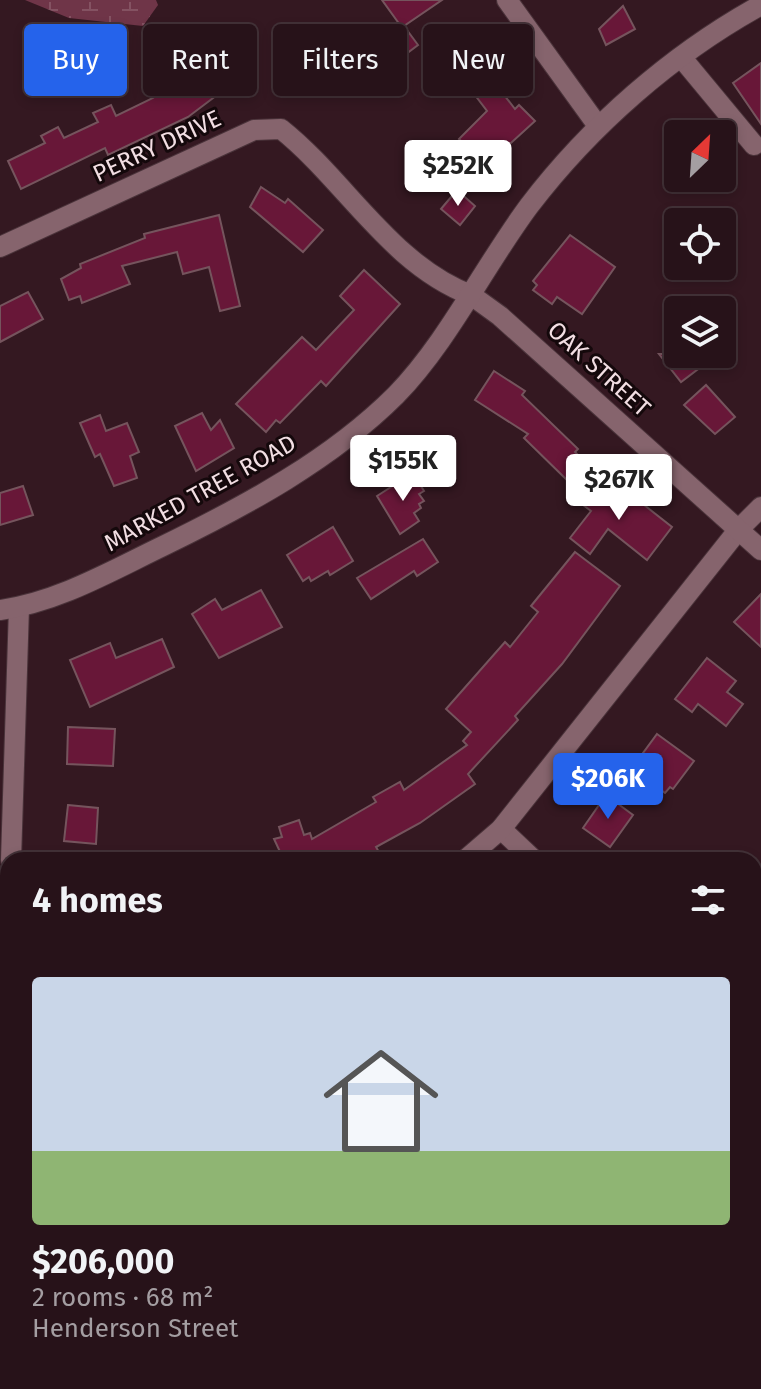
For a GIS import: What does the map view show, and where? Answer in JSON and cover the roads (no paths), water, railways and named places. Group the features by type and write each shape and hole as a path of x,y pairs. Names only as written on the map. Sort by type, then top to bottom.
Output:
{"street":[{"path":"507,0 598,126"},
{"name":"MARKED TREE ROAD","path":"10,608 77,588 175,540 258,495 351,436 398,392 471,295 529,207 598,126 724,25 761,5"},
{"path":"681,57 754,145"},
{"name":"PERRY DRIVE","path":"0,247 254,130 281,129 307,150 377,227 446,286 471,295"},
{"name":"OAK STREET","path":"471,295 761,550"},
{"path":"474,852 501,829 739,529 761,507"},
{"path":"10,608 11,852"},
{"path":"501,829 525,852"}]}
